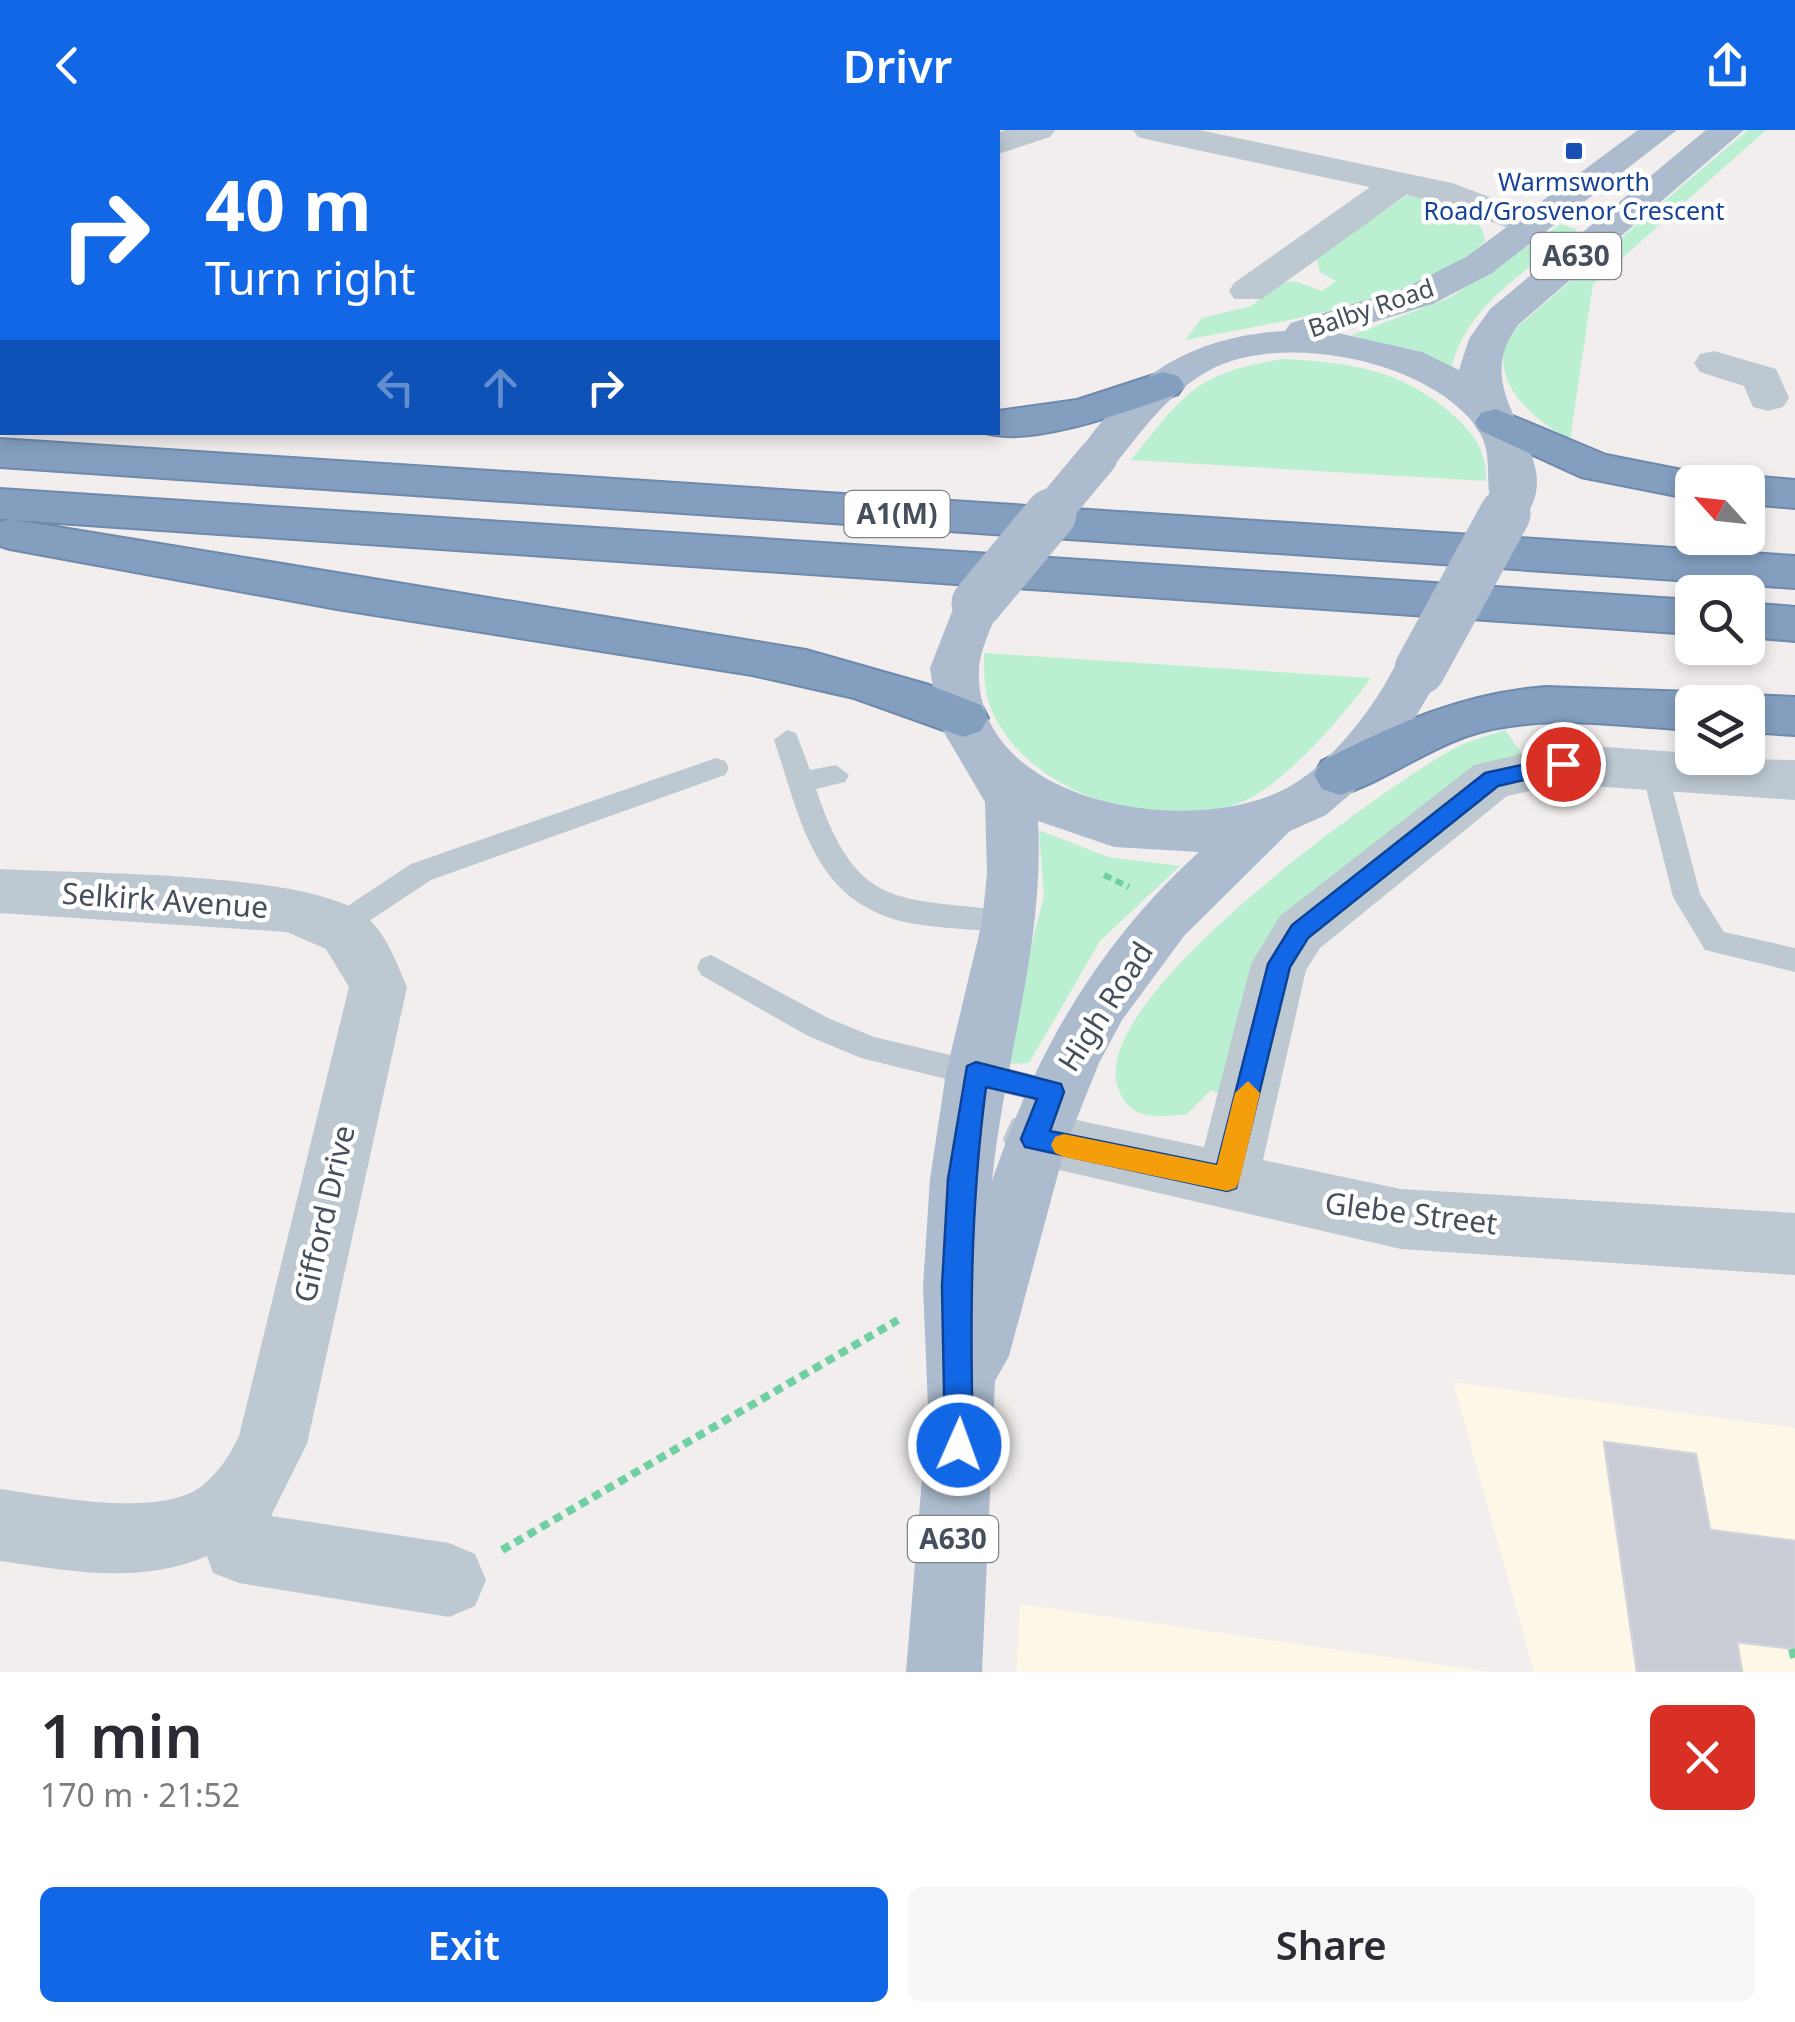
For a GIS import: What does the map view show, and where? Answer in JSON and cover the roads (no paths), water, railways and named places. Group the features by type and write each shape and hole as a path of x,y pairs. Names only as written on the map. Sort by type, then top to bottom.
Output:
{"highway":[{"path":"1000,424 1083,412 1163,385"},
{"path":"1491,417 1596,467 1675,482"},
{"name":"A1(M)","path":"0,453 1795,572"},
{"path":"1765,491 1795,494"},
{"name":"A1(M)","path":"0,504 1675,616"},
{"path":"0,532 252,580 812,666 903,692 973,735"},
{"path":"1765,621 1795,624"},
{"path":"1340,775 1432,729 1492,712 1574,706 1675,710"},
{"path":"1765,715 1795,716"}],"main road":[{"name":"Balby Road","path":"1273,340 1419,296 1479,264 1660,130"},
{"name":"A630","path":"1491,417 1477,366 1487,338 1504,316 1727,130"},
{"path":"973,735 1018,785 1061,811 1112,829 1167,836 1221,834 1270,821 1309,800 1340,775 1395,714 1512,502 1515,462 1491,417 1437,374 1374,350 1307,340 1273,340"},
{"name":"High Road","path":"944,1672 962,1407 956,1286 960,1179 976,1073 1010,922 1011,802 973,735 954,687 954,657 977,603 1163,385 1210,355 1273,340"},
{"name":"High Road","path":"962,1407 1043,1116 1134,956 1176,908 1270,821"}],"street":[{"path":"1000,143 1038,130"},
{"path":"1150,130 1452,194 1532,226"},
{"path":"1248,291 1299,272 1400,183"},
{"path":"1714,363 1773,378"},
{"path":"1227,1179 1279,964 1300,932 1492,779 1563,764 1795,780"},
{"name":"Selkirk Avenue","path":"0,891 286,909 333,924"},
{"name":"Gifford Drive","path":"225,1513 252,1485 272,1444 378,986 361,943 333,924"},
{"name":"Glebe Street","path":"1043,1116 1227,1179 1307,1201 1400,1218 1795,1244"},
{"path":"0,1525 137,1542 186,1532 225,1513 239,1548 450,1580"}],"lane":[{"path":"787,740 836,867 864,896 884,905 1010,922"},
{"path":"333,924 421,872 716,768"},
{"path":"1654,768 1688,897 1715,942 1795,960"},
{"path":"802,782 836,775"},
{"path":"711,967 818,1027 871,1048 976,1073 1043,1116"}],"place":[{"name":"Warmsworth Road/Grosvenor Crescent","path":"1574,151"}]}
